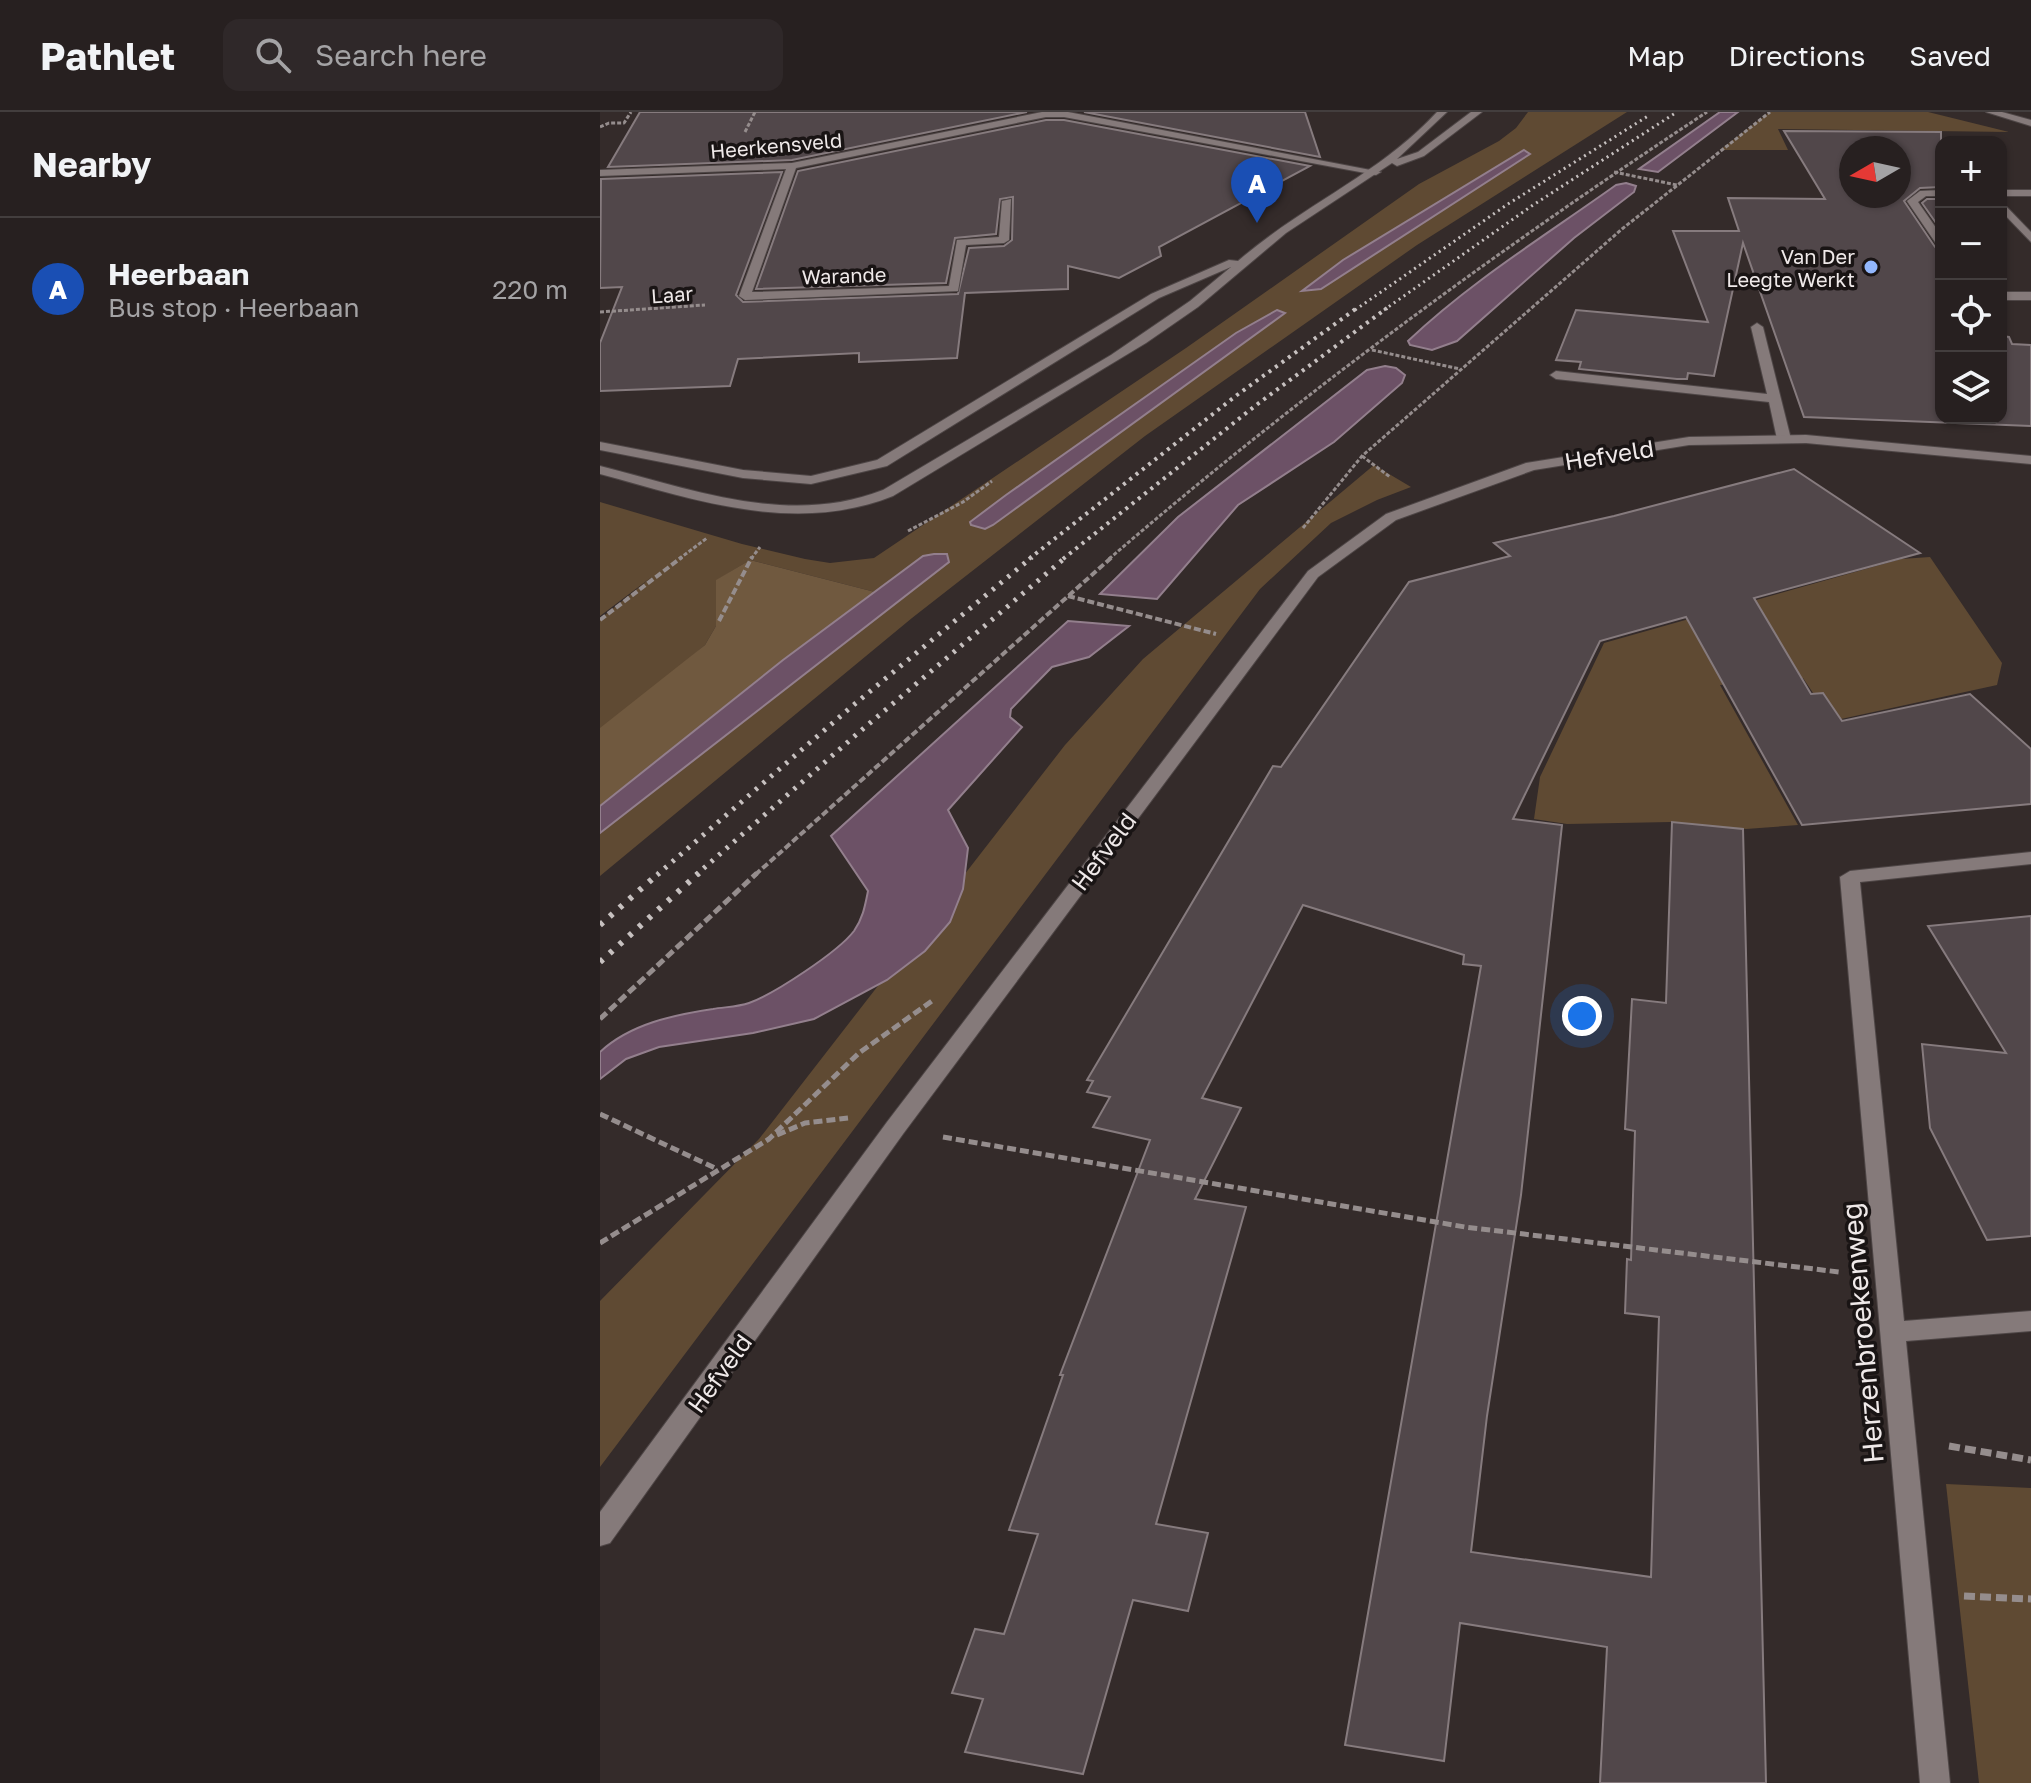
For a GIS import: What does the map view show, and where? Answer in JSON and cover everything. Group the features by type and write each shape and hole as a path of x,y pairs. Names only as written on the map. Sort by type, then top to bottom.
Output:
{"street":[{"path":"600,470 737,505 792,511 856,504 904,485 1120,354 1194,303 1282,231 1379,170 1427,130 1442,112"},
{"path":"1379,170 1421,154 1477,112"},
{"path":"1991,112 2031,123"},
{"name":"Heerkensveld","path":"600,173 792,166 848,157 1046,113 1379,170"},
{"path":"745,296 792,166"},
{"path":"1935,193 1924,193 1912,201 1935,234"},
{"path":"2007,193 2031,193"},
{"name":"Warande","path":"745,296 954,289 961,242 1004,240 1007,201"},
{"path":"2004,208 2031,239"},
{"path":"600,446 743,474 811,480 882,463 1155,296 1255,252"},
{"path":"2007,296 2031,296"},
{"path":"1757,327 1784,439"},
{"path":"1556,375 1774,399"},
{"name":"Hefveld","path":"600,1534 895,1128 1313,574 1391,517 1531,466 1689,441 1784,439 2031,460"},
{"name":"Herzenbroekenweg","path":"1935,1783 1850,877 2031,858"},
{"path":"1892,1332 2031,1321"}],"path":[{"path":"600,127 609,123 624,123 631,112"},
{"path":"600,1019 840,796 1067,596 1259,436 1506,247 1707,112"},
{"path":"1614,172 1678,185"},
{"name":"Laar","path":"600,312 699,307 745,296"},
{"path":"1370,349 1461,369"},
{"path":"600,620 717,530"},
{"path":"719,621 747,564 763,543"},
{"path":"1067,596 1216,634"},
{"path":"603,1115 718,1169"},
{"path":"769,1139 791,1127 825,1118 866,1119 895,1128 1465,1227 1887,1278"},
{"path":"1902,1437 2031,1460"},
{"path":"1918,1593 2031,1599"}],"shaded area":[{"path":"1528,112 1627,112 1417,245 1145,436 912,618 600,876 600,833 672,775 923,556 875,592 750,560 717,580 716,626 705,645 600,734 600,619 653,576 600,616 600,502 742,544 805,559 830,563 874,558 1186,348 1419,184 1499,141 1516,128"},
{"path":"1720,112 1738,112 1658,172 1639,169"},
{"path":"1770,112 1928,112 2009,132 1778,129 1788,150 1720,150"},
{"path":"1524,150 1530,154 1321,289 1302,291 1343,260"},
{"path":"1626,183 1636,186 1634,192 1574,238 1457,341 1432,350 1410,345 1408,341 1432,319 1483,279 1616,185"},
{"path":"1277,310 1285,313 993,525 985,529 971,525 970,522 1006,495 1236,333"},
{"path":"1385,366 1396,368 1405,375 1402,383 1334,442 1238,505 1157,599 1100,594 1178,517 1367,370"},
{"path":"1374,465 1411,487 1331,523 1260,589 600,1467 600,1301 759,1139 1065,745 1143,659"},
{"path":"947,554 949,562 600,833 600,806 783,660 923,556"},
{"path":"1930,557 2002,663 1997,685 1832,721 1803,678 1720,685 1798,825 1746,829 1671,822 1567,824 1534,819 1540,777 1604,643 1901,559"},
{"path":"750,560 875,592 783,660 600,806 600,728 705,645 716,626 716,580"},
{"path":"1068,621 1129,626 1089,657 1052,667 1011,709 1010,717 1022,727 948,810 968,848 963,889 950,922 925,951 887,980 814,1019 753,1033 659,1047 626,1059 600,1079 600,1052 625,1034 668,1018 749,1003 805,972 846,940 860,921 868,891 831,836"},
{"path":"1946,1484 2031,1488 2031,1783 1979,1783"}],"building":[{"path":"640,112 1027,112 792,160 608,167"},
{"path":"1084,112 1305,112 1320,157"},
{"path":"1046,120 1064,120 1310,166 1159,247 1161,256 1119,278 1068,266 1068,289 965,293 957,358 859,362 859,353 738,359 730,386 600,391 600,343 622,287 600,288 601,179 782,172 736,295 743,302 958,294 969,248 1004,246 1012,240 1013,197 1000,199 996,234 955,238 946,283 756,289 798,171"},
{"path":"1784,131 1941,132 1941,136 1935,136 1935,187 1920,188 1911,195 1911,136 1839,136 1839,208 1909,208 1935,247 1935,422 1804,417 1743,243 1714,376 1688,373 1687,379 1677,379 1579,369 1581,362 1556,360 1576,310 1708,322 1673,231 1739,231 1728,198 1825,199"},
{"path":"1935,199 1935,221 1922,203"},
{"path":"2007,337 2012,344 2031,345 2031,426 1981,424 2007,424"},
{"path":"1794,469 1920,553 1754,598 1811,694 1823,693 1842,721 1970,694 2031,749 2031,804 1802,825 1686,617 1600,641 1513,819 1562,825 1521,1195 1487,1416 1471,1552 1651,1577 1659,1317 1625,1313 1627,1259 1631,1260 1635,1131 1625,1129 1632,999 1666,1003 1672,822 1743,829 1766,1783 1600,1783 1607,1647 1460,1623 1444,1761 1345,1745 1481,966 1463,964 1464,955 1303,905 1202,1098 1241,1108 1195,1199 1246,1207 1156,1524 1208,1533 1188,1611 1133,1600 1083,1774 965,1752 983,1699 952,1693 975,1629 1004,1634 1038,1534 1009,1530 1063,1375 1060,1375 1150,1140 1093,1127 1110,1097 1087,1092 1093,1081 1087,1080 1273,766 1281,767 1409,582 1510,556 1494,543 1614,516"},
{"path":"2031,916 2031,1236 1987,1240 1930,1128 1922,1044 2006,1053 1928,926"}],"railway":[{"path":"1384,310 1533,205 1677,112"},
{"path":"1355,310 1508,204 1648,116"},
{"path":"1029,559 1237,395 1357,308"},
{"path":"1063,559 1255,406 1387,308"},
{"path":"657,875 850,708 1032,557"},
{"path":"696,875 1066,557"},
{"path":"600,925 659,873"},
{"path":"600,962 699,873"}],"place":[{"name":"Heerbaan","path":"1257,223"},
{"name":"Van Der Leegte Werkt","path":"1871,267"}]}
